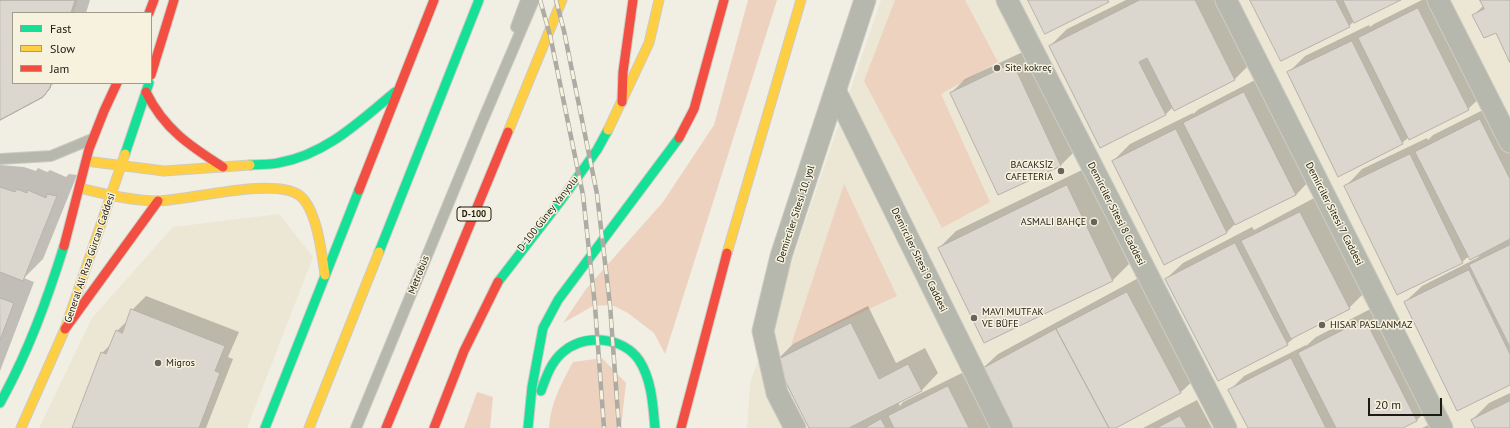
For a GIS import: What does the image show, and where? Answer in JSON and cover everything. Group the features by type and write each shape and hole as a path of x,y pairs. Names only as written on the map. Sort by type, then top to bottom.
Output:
{"main road":[{"path":"149,12 154,0"},
{"path":"152,72 174,0"},
{"path":"265,428 397,90 434,0"},
{"path":"309,428 479,0"},
{"name":"D-100","path":"386,428 562,0"},
{"path":"622,102 623,72 633,0"},
{"name":"D-100 Güney Yanyolu","path":"434,428 464,350 501,276 562,199 597,150 622,102 648,43 659,0"},
{"path":"529,428 532,387 543,328 558,300 676,144 694,109 724,0"},
{"path":"681,428 727,252 801,0"},
{"path":"0,403 22,362 45,303 80,188 86,161 102,112 116,84"},
{"path":"147,88 157,115 180,139 223,167"},
{"name":"General Ali Rıza Gürcan Caddesi","path":"21,428 65,330 147,88"},
{"path":"86,161 121,167 164,171 278,163 314,152 341,138 397,90"},
{"path":"80,188 111,196 158,201 256,190 286,190 300,196 308,210 318,236 325,275"},
{"path":"65,330 99,286 120,252 158,201"},
{"path":"529,428 545,375 559,354 575,343 593,339 619,343 633,352 645,372 651,396 655,428"}],"street":[{"name":"Demirciler Sitesi 10. yol","path":"795,428 777,393 763,331 781,256 865,0"},
{"name":"Demirciler Sitesi 8 Caddesi","path":"1007,0 1226,428"},
{"name":"Demirciler Sitesi 7 Caddesi","path":"1226,0 1442,428"},
{"path":"1438,0 1510,142"},
{"name":"Demirciler Sitesi 9 Caddesi","path":"836,92 1002,428"}],"lane":[{"path":"482,122 526,0"},
{"path":"482,122 534,0"},
{"name":"Metrobüs","path":"356,428 482,122"},
{"path":"0,159 51,156 94,138"}],"shaded area":[{"path":"748,0 777,0 665,354 654,333 628,313 612,305 593,306 563,323 586,289 663,202 714,125"},
{"path":"881,0 1510,0 1510,428 747,428 750,384"},
{"path":"895,0 965,0 998,62 941,94 990,202 942,228 864,81"},
{"path":"844,184 897,296 791,345"},
{"path":"279,214 313,257 247,428 39,428 92,318 173,227"},
{"path":"602,358 626,383 621,428 549,428 554,402 573,362"},
{"path":"477,392 493,397 490,428 464,428"}],"building":[{"path":"0,0 77,0 72,12 12,12 12,84 51,84 50,88 43,97 0,120"},
{"path":"0,0 75,0 71,12 12,12 12,84 51,84 50,88 43,97 0,120"},
{"path":"0,0 77,0 73,12 12,12 12,84 51,84 50,88 43,97 0,120"},
{"path":"1028,0 1108,0 1109,2 1045,34"},
{"path":"1140,0 1195,0 1235,80 1174,111 1147,58 1139,62 1166,115 1100,148 1049,46"},
{"path":"1250,0 1336,0 1350,27 1281,61"},
{"path":"1343,0 1401,0 1354,23"},
{"path":"1480,0 1510,0 1510,63 1496,33 1484,38 1472,15 1484,9"},
{"path":"1418,8 1469,110 1409,140 1358,38"},
{"path":"1352,41 1403,144 1338,177 1287,72"},
{"path":"1013,63 1061,166 998,195 950,93"},
{"path":"1244,92 1296,195 1235,225 1183,123"},
{"path":"1480,119 1510,179 1510,239 1470,260 1415,152"},
{"path":"1176,129 1227,233 1164,265 1112,161"},
{"path":"1410,154 1463,263 1397,295 1344,186"},
{"path":"1067,185 1113,281 984,343 938,248"},
{"path":"0,187 15,192 17,189 27,193 28,190 46,198 47,194 57,196 23,281 0,272"},
{"path":"1300,212 1350,309 1291,339 1241,241"},
{"path":"1235,243 1288,345 1218,381 1165,279"},
{"path":"1510,245 1510,347 1469,265"},
{"path":"1469,270 1510,354 1510,385 1457,411 1404,302"},
{"path":"1127,292 1181,393 1116,428 1109,428 1056,329"},
{"path":"0,298 14,303 0,340"},
{"name":"Migros","path":"131,309 225,346 215,371 220,373 199,428 72,428 101,352 106,354 116,330 122,333"},
{"path":"1365,319 1417,421 1403,428 1336,428 1298,353"},
{"path":"851,323 879,379 908,364 922,391 849,428 809,428 775,361"},
{"path":"1056,329 1109,428 1010,428 980,370"},
{"path":"1291,358 1326,428 1248,428 1228,390"},
{"path":"948,386 969,428 894,428 888,416"},
{"path":"1510,401 1510,428 1475,428 1471,420"},
{"path":"1180,416 1187,428 1157,428"},
{"path":"881,419 886,428 865,428"}],"railway":[{"path":"540,0 550,35 583,195 595,306 604,428"},
{"path":"556,0 564,31 597,194 610,305 619,428"}],"traffic: fast":[{"path":"379,252 479,0"},
{"path":"125,154 149,84"},
{"path":"250,165 278,163 311,153 341,136 355,126 395,92"},
{"path":"498,282 562,199 597,150 608,130"},
{"path":"528,428 532,387 543,328 558,300 679,138"},
{"path":"265,428 359,190"},
{"path":"0,403 28,346 51,286 64,246"},
{"path":"541,391 549,370 555,360 563,352 572,346 592,340 614,342 632,352 639,360 647,376 651,393 655,428"}],"traffic: slow":[{"path":"508,132 562,0"},
{"path":"608,130 649,43 659,0"},
{"path":"727,253 801,0"},
{"path":"21,428 65,329 125,154"},
{"path":"86,161 164,171 250,165"},
{"path":"80,188 109,195 148,201 172,200 252,189 271,188 287,190 299,195 305,201 310,210 318,232 325,275"},
{"path":"309,428 379,252"}],"traffic: jam":[{"path":"149,12 154,0"},
{"path":"152,72 174,0"},
{"path":"359,190 434,0"},
{"path":"622,102 623,72 633,0"},
{"path":"679,138 694,109 724,0"},
{"path":"64,246 89,149 117,84"},
{"path":"146,92 161,116 179,136 223,167"},
{"path":"386,428 508,132"},
{"path":"65,329 158,201"},
{"path":"681,428 727,253"},
{"path":"434,428 464,351 498,282"}],"place":[{"name":"Site kokreç","path":"997,68"},
{"name":"BACAKSİZ CAFETERIA","path":"1061,171"},
{"name":"ASMALI BAHÇE","path":"1094,222"},
{"name":"MAVI MUTFAK VE BÜFE","path":"974,318"},
{"name":"HISAR PASLANMAZ","path":"1322,325"},
{"name":"Migros","path":"158,363"}]}
